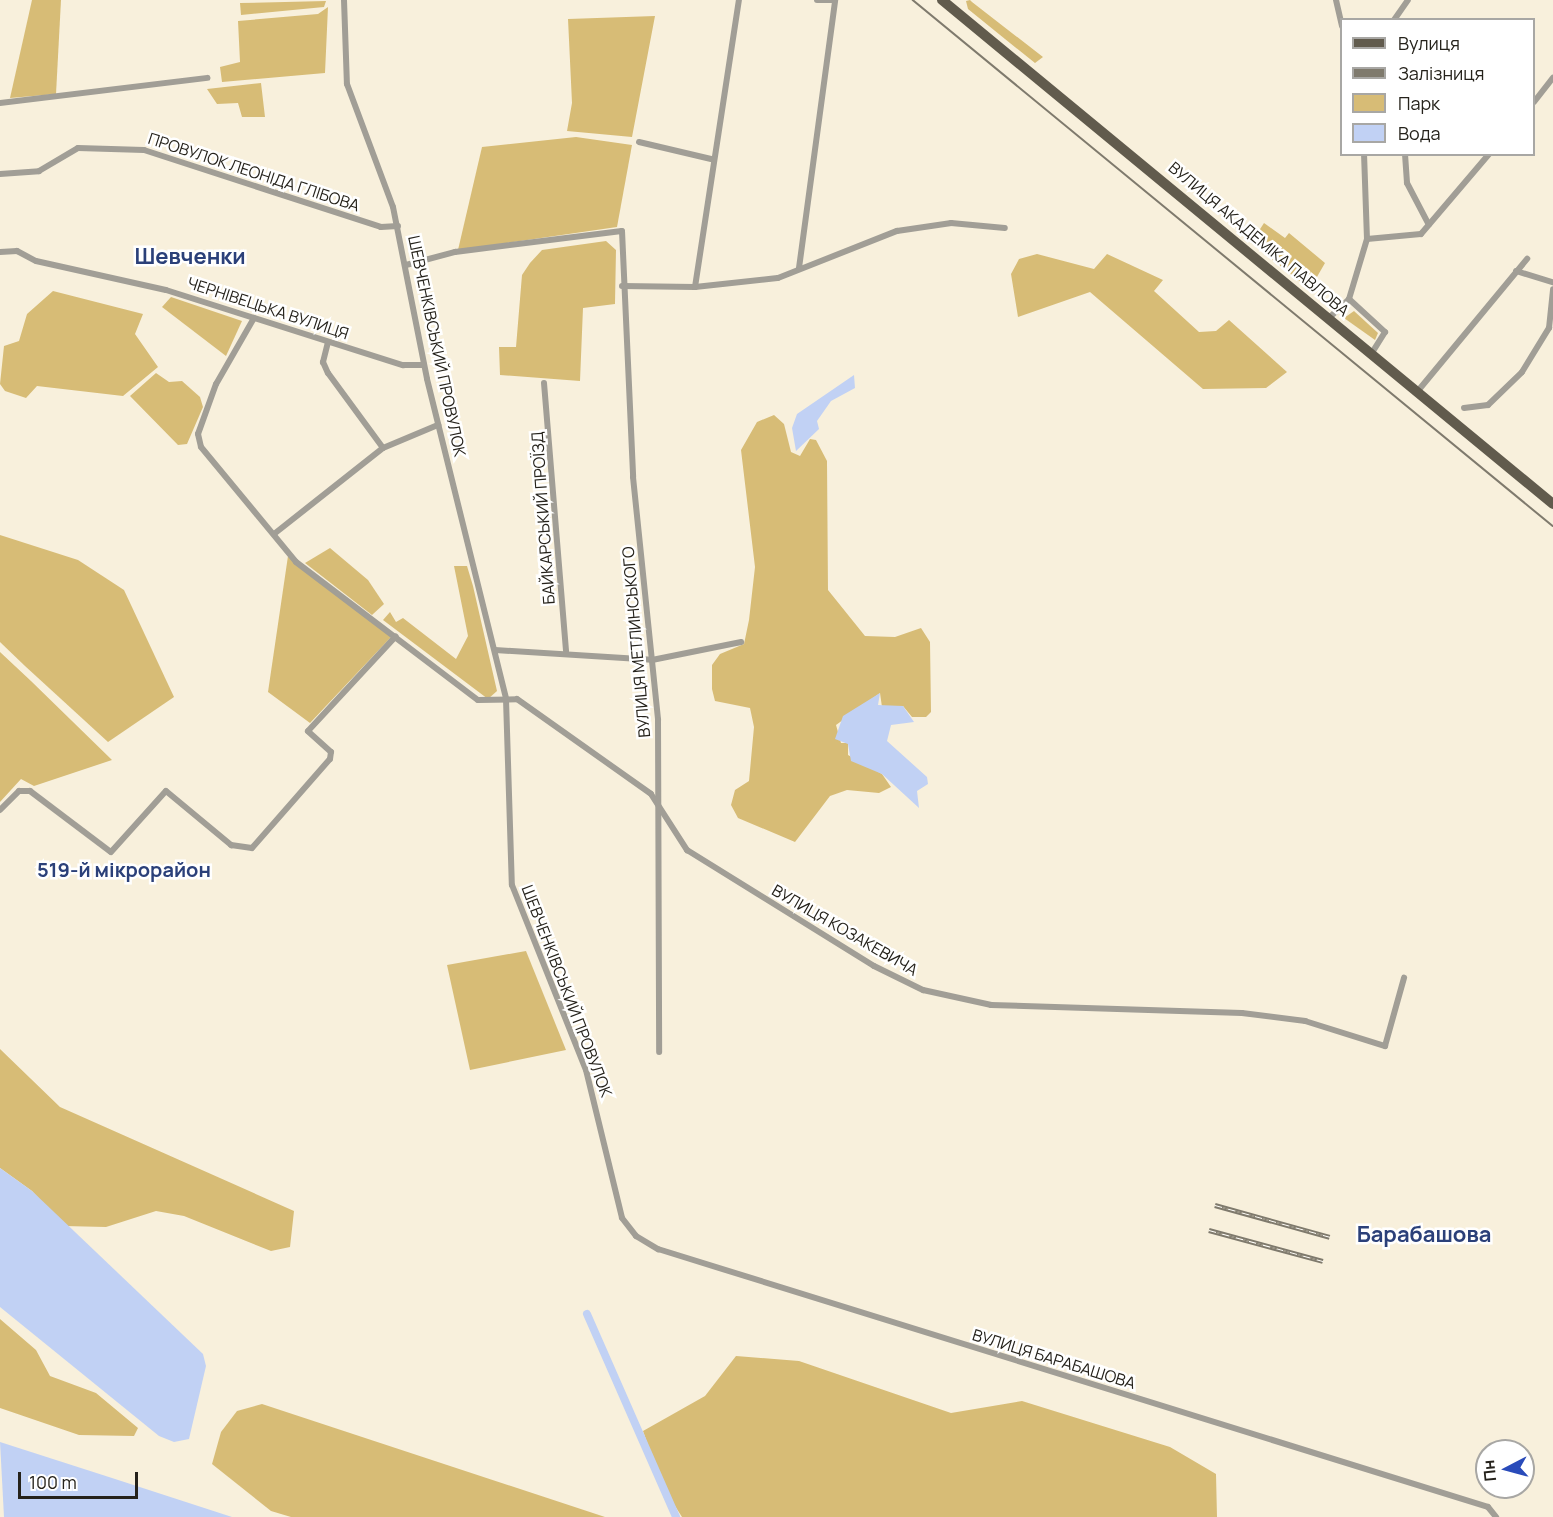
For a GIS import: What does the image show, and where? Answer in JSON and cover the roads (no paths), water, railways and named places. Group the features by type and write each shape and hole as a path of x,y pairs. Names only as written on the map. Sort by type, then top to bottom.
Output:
{"main road":[{"name":"ВУЛИЦЯ АКАДЕМІКА ПАВЛОВА","path":"942,0 1330,317 1417,392 1552,500"}],"street":[{"name":"ШЕВЧЕНКІВСЬКИЙ ПРОВУЛОК","path":"344,0 347,84 398,225 424,364 506,699 512,885 586,1070 622,1218"},
{"path":"695,287 711,159 739,0"},
{"path":"799,268 835,0 817,0"},
{"path":"1336,0 1340,21"},
{"path":"1393,18 1408,0"},
{"path":"0,103 207,78"},
{"path":"1535,100 1553,78"},
{"path":"639,142 711,159"},
{"name":"ПРОВУЛОК ЛЕОНІДА ГЛІБОВА","path":"0,174 39,171 78,148 144,150 381,227 398,225"},
{"path":"1330,317 1349,299 1367,239 1364,156"},
{"path":"1405,156 1407,183 1429,225"},
{"path":"1367,239 1414,237 1429,225 1487,156"},
{"path":"622,286 695,287 778,278 799,268 923,226 1005,228"},
{"name":"ВУЛИЦЯ МЕТЛИНСЬКОГО","path":"405,265 454,252 622,231 622,286 633,477 652,660 659,802 659,1052"},
{"name":"ЧЕРНІВЕЦЬКА ВУЛИЦЯ","path":"0,252 17,251 36,261 166,290 403,365 424,364"},
{"path":"1417,392 1527,259"},
{"path":"1516,272 1553,282"},
{"path":"1464,408 1488,405 1522,372 1549,328 1553,289"},
{"path":"1349,299 1385,332 1372,353"},
{"path":"254,318 216,384 198,434 201,447 296,561 478,700 506,699"},
{"path":"328,342 323,362 328,373 383,448"},
{"name":"БАЙКАРСЬКИЙ ПРОЇЗД","path":"544,383 566,651"},
{"path":"274,534 383,448 438,424"},
{"path":"0,810 19,791 30,791 111,852 166,791 231,845 252,848 330,759 331,752 308,731 399,638"},
{"path":"495,650 566,651 652,660 741,642"},
{"name":"ВУЛИЦЯ КОЗАКЕВИЧА","path":"506,699 516,699 659,802 675,837 687,850 874,966 938,994 991,1005 1143,1005 1242,1013 1305,1021 1385,1046 1404,978"},
{"name":"ВУЛИЦЯ БАРАБАШОВА","path":"622,1218 658,1249 1488,1507 1496,1517"}],"water":[{"path":"854,375 855,388 831,401 817,421 819,429 796,451 792,428 797,414"},
{"path":"880,693 878,705 903,706 914,722 891,725 887,741 927,777 928,784 917,791 919,808 882,774 851,761 848,744 835,739 843,716"},
{"path":"0,1168 32,1191 203,1354 206,1366 189,1439 174,1442 159,1436 0,1307"},
{"path":"0,1442 112,1478 232,1517 4,1517"}],"waterway":[{"path":"587,1314 676,1517"}],"tram line":[{"path":"913,0 1553,526"}],"railway":[{"path":"1215,1205 1330,1237"},
{"path":"1209,1230 1323,1261"}],"district":[{"name":"Шевченки","path":"190,257"},
{"name":"519-й мікрорайон","path":"124,869"},
{"name":"Барабашова","path":"1424,1235"}]}
